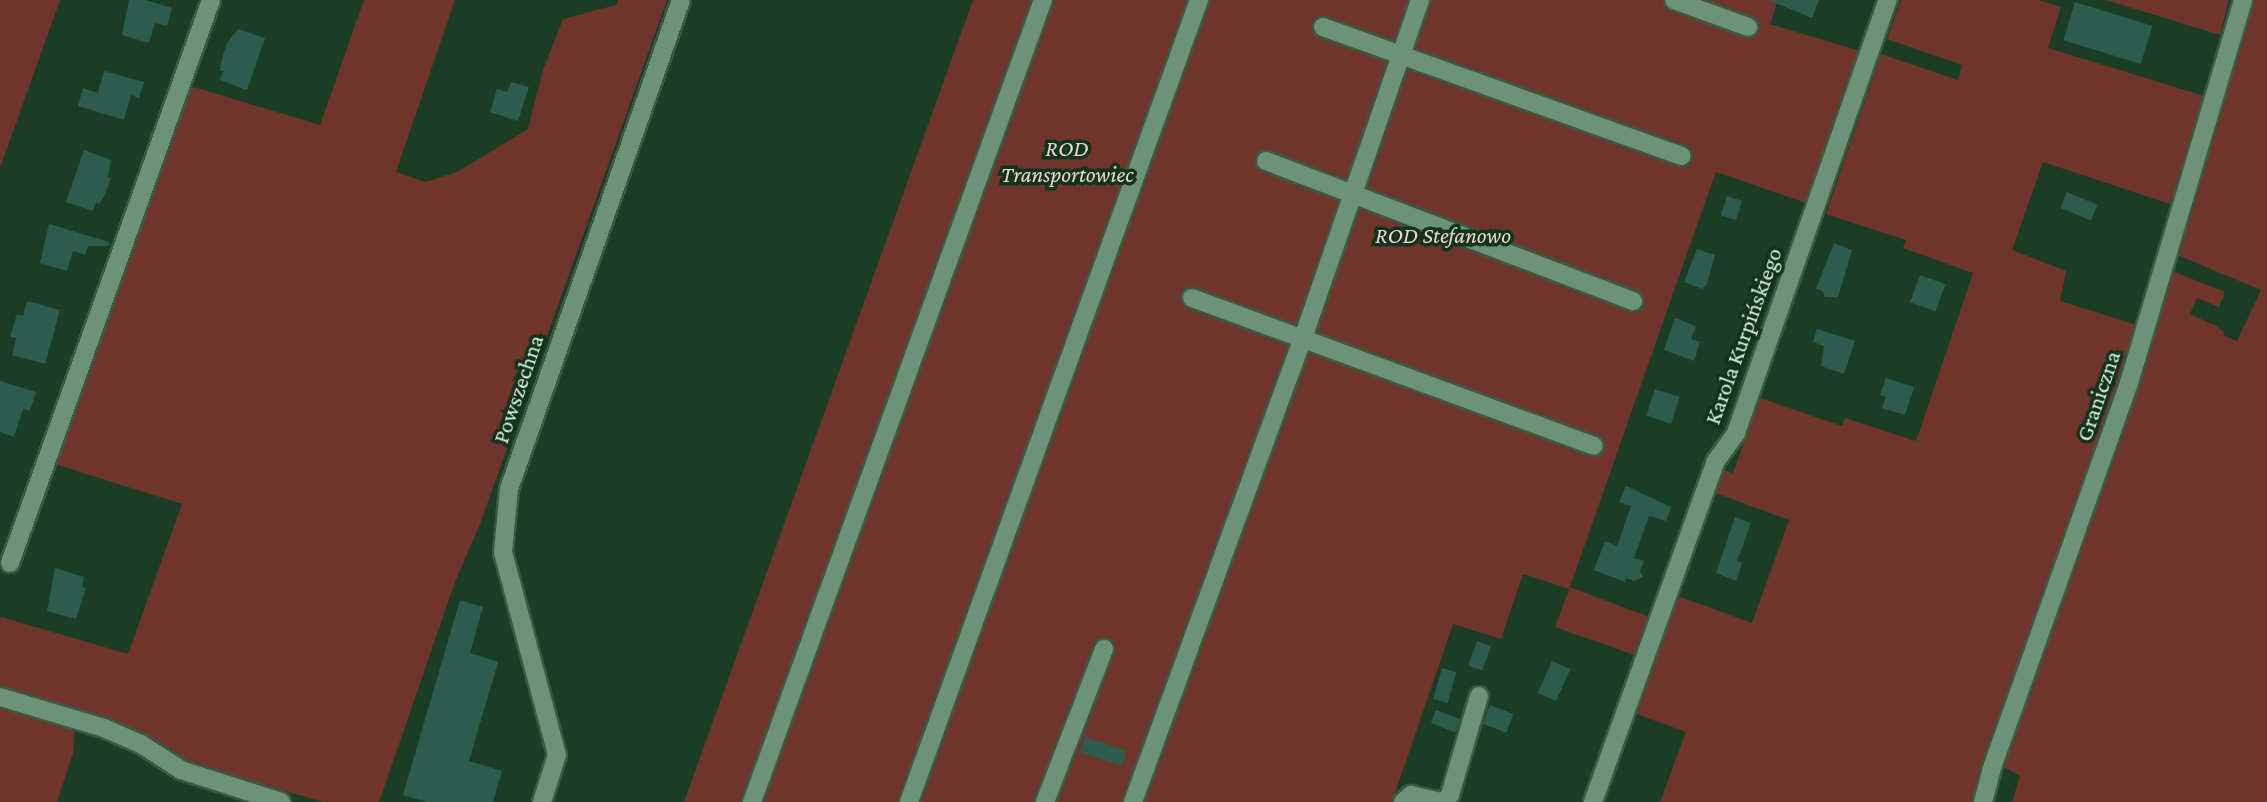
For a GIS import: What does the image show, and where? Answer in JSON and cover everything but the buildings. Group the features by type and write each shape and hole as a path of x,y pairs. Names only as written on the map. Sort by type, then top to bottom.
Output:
{"street":[{"path":"10,563 211,0"},
{"name":"Powszechna","path":"541,802 556,755 503,552 509,489 681,0"},
{"path":"752,802 1044,0"},
{"path":"909,802 1199,0"},
{"path":"1133,802 1303,338 1420,0"},
{"path":"1674,0 1748,27"},
{"name":"Karola Kurpińskiego","path":"1593,802 1716,461 1736,433 1888,0"},
{"name":"Graniczna","path":"1983,802 1993,765 2130,383 2243,0"},
{"path":"1323,27 1682,156"},
{"path":"1265,161 1633,301"},
{"path":"1192,298 1594,446"},
{"path":"1045,802 1104,649"},
{"path":"1403,802 1411,795 1443,802 1454,783 1479,696"},
{"path":"0,697 111,731 141,744 181,770 281,802"}],"green space":[{"path":"0,0 60,0 0,168"},
{"path":"364,0 455,0 396,172 425,182 457,172 528,129 543,70 563,19 616,5 618,0 667,0 480,524 455,582 379,802 323,802 173,758 141,735 104,717 0,690 0,621 1,617 128,654 182,504 55,464 190,86 320,125"},
{"path":"973,0 1778,0 1770,24 1860,51 1806,203 1716,172 1708,194 1570,587 1654,619 1640,657 1555,627 1569,589 1523,574 1501,639 1453,624 1392,802 684,802"},
{"path":"1901,0 2038,0 2061,7 2048,48 2204,96 2173,205 2043,162 2012,250 2066,271 2060,301 2140,326 1978,802 1660,802 1686,732 1631,712 1675,595 1752,623 1789,520 1713,492 1720,469 1733,473 1760,398 1842,426 1845,418 1916,441 1973,273 1903,248 1906,240 1826,214 1881,54 1958,80 1962,65 1887,39"},
{"path":"2106,0 2229,0 2220,35"},
{"path":"2254,0 2267,0 2267,802 2012,802 2020,776 2002,766 2136,391 2172,271 2225,292 2219,307 2197,298 2190,314 2216,326 2224,332 2223,335 2237,341 2261,290 2177,255"},
{"path":"0,705 75,728 73,753 57,802 0,802"}],"park label":[{"name":"ROD Transportowiec","path":"1067,161"},
{"name":"ROD Stefanowo","path":"1443,235"}]}
